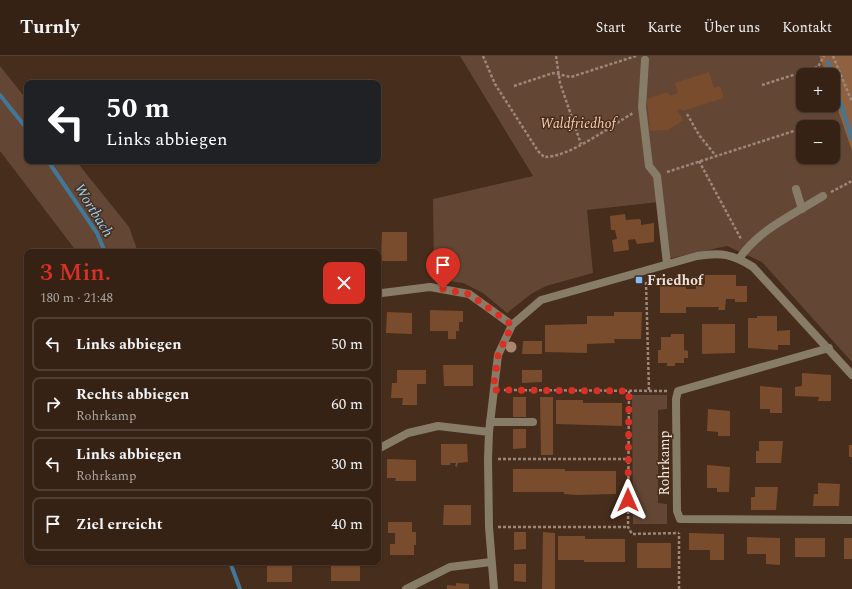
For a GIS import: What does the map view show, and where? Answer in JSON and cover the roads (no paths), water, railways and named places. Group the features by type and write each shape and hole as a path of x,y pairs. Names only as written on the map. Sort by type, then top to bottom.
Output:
{"street":[{"path":"646,60 642,107 649,166 657,176 667,264"},
{"path":"796,189 802,209"},
{"path":"740,259 746,248 768,229 823,196"},
{"path":"494,589 491,562 488,459 493,390 498,355 512,325 541,300 667,264 711,254 726,254 740,259 753,267 829,348 852,375"},
{"path":"381,294 430,287 469,294 512,325"},
{"name":"Rohrkamp","path":"829,348 678,391 676,399 677,511 680,519 852,520"},
{"path":"490,422 532,422"},
{"path":"381,447 408,433 438,426 489,432"},
{"path":"406,589 450,567 491,562"}],"waterway":[{"path":"828,62 830,68"},
{"name":"Wortbach","path":"0,95 24,125"},
{"path":"840,101 852,139"},
{"name":"Wortbach","path":"50,164 97,233 104,249"},
{"name":"Wortbach","path":"231,565 240,589"}],"place":[{"name":"Friedhof","path":"639,280"}],"park label":[{"name":"Waldfriedhof","path":"578,123"}]}
